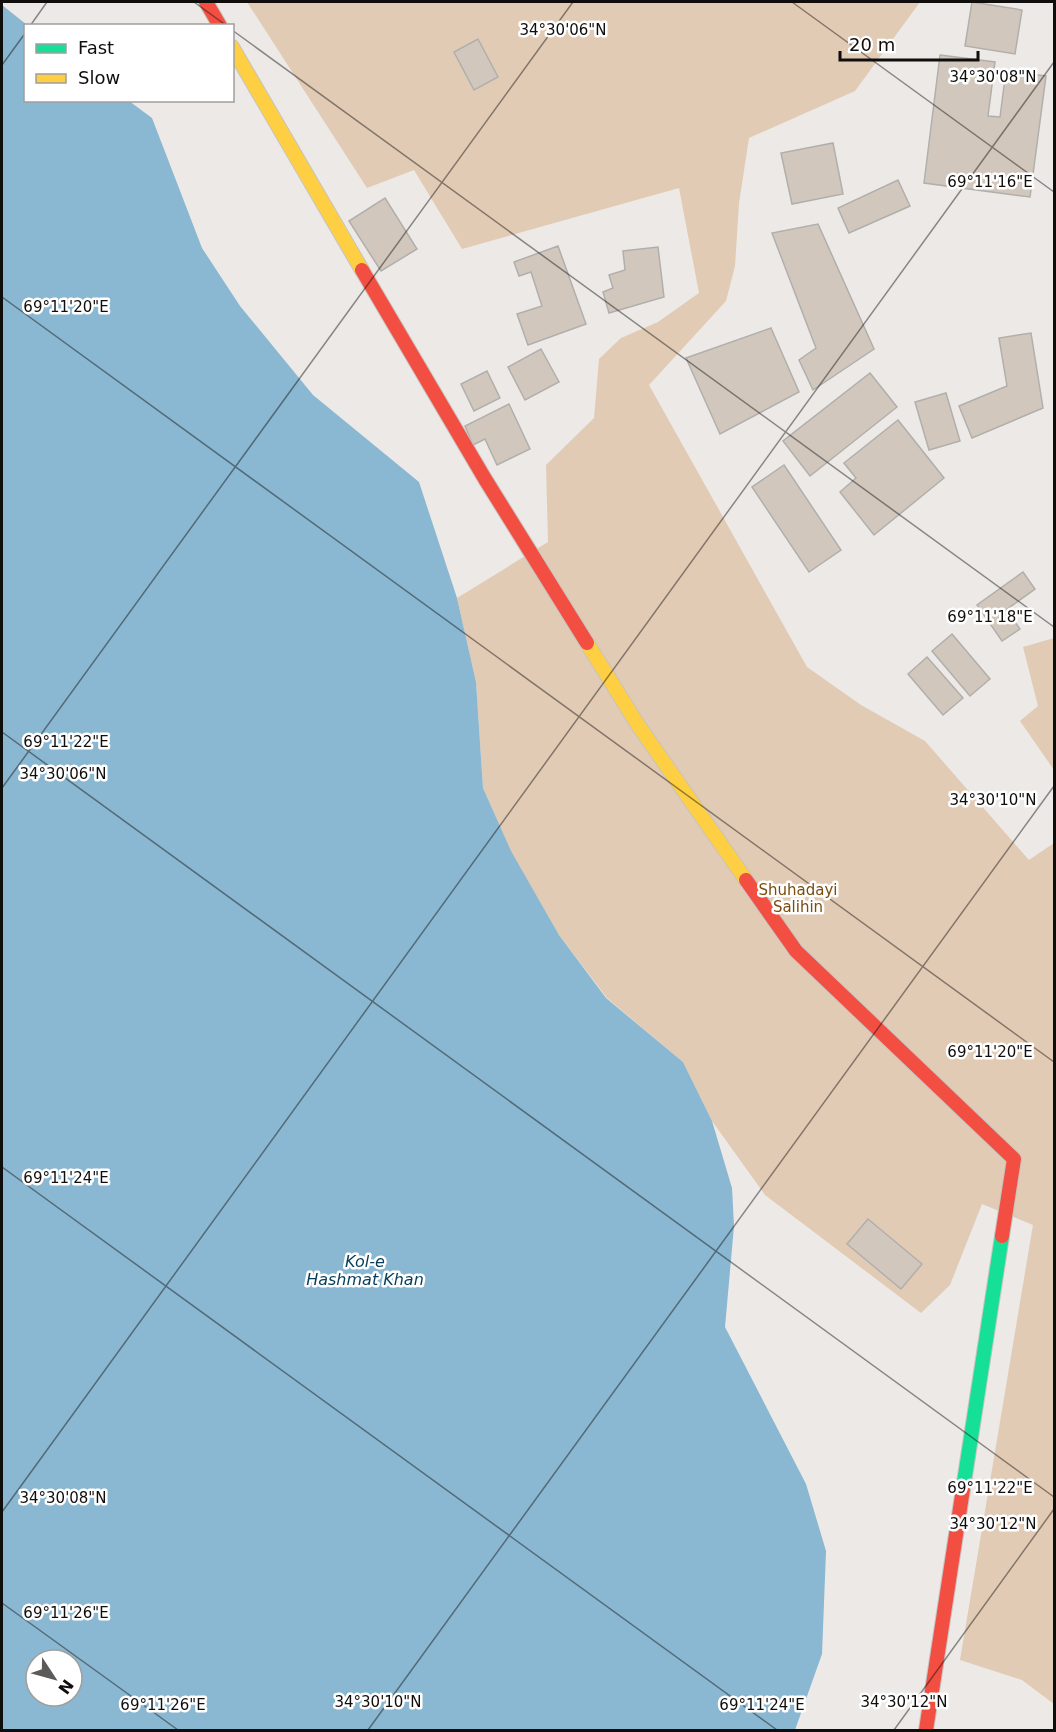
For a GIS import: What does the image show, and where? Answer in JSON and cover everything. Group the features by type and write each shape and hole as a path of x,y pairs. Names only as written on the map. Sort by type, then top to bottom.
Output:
{"street":[{"path":"206,2 219,24"},
{"path":"234,50 515,528 638,725 796,951 1014,1159 926,1731"}],"green space":[{"name":"Shuhadayi Salihin","path":"247,2 920,2 855,91 749,138 739,203 735,266 726,301 649,385 807,667 861,705 925,741 1029,860 1054,843 1054,1704 1022,1680 960,1660 1033,1225 982,1204 950,1285 921,1313 765,1195 712,1121 683,1062 607,998 559,935 511,852 483,788 476,682 457,598 548,542 546,465 594,418 599,359 621,338 658,322 699,293 679,188 462,249 414,170 367,188"},
{"path":"1054,638 1054,770 1020,721 1038,706 1023,647"}],"water":[{"name":"Kol-e Hashmat Khan","path":"2,5 26,24 24,102 130,102 152,118 202,248 240,306 313,395 419,482 457,598 476,682 483,788 511,851 559,935 606,998 683,1062 712,1121 732,1188 734,1226 725,1327 806,1484 826,1551 822,1654 795,1730 2,1730"}],"building":[{"path":"972,2 1022,10 1015,54 965,46"},
{"path":"478,39 498,77 474,90 454,52"},
{"path":"940,55 995,62 988,116 1000,117 1006,71 1046,76 1030,197 924,183"},
{"path":"833,143 843,194 792,204 781,153"},
{"path":"898,180 910,206 849,233 838,208"},
{"path":"385,198 417,249 381,271 349,221"},
{"path":"818,224 874,349 813,390 799,360 816,348 772,233"},
{"path":"558,246 586,324 528,345 517,314 542,306 531,272 519,276 514,262"},
{"path":"658,247 664,297 609,313 603,292 613,288 609,275 625,270 623,251"},
{"path":"771,328 799,392 720,434 686,358"},
{"path":"1031,333 1043,408 972,438 959,406 1007,386 999,338"},
{"path":"541,349 559,382 525,400 508,367"},
{"path":"487,371 500,398 474,411 461,384"},
{"path":"870,373 897,407 810,476 783,441"},
{"path":"946,393 960,441 929,450 915,402"},
{"path":"509,404 530,449 497,465 485,439 473,445 465,426"},
{"path":"898,420 944,478 874,535 840,492 856,478 844,463"},
{"path":"784,465 841,550 809,572 752,487"},
{"path":"1023,572 1035,589 1006,610 1020,629 1002,641 977,605"},
{"path":"952,634 990,679 970,696 932,651"},
{"path":"927,657 963,698 943,715 908,674"},
{"path":"868,1219 922,1264 901,1289 847,1244"}],"traffic: fast":[{"path":"963,1489 1002,1236"}],"traffic: slow":[{"path":"234,50 362,270"},
{"path":"587,643 638,725 746,880"}],"traffic: jam":[{"path":"206,2 219,24"},
{"path":"362,270 485,479 587,643"},
{"path":"746,880 796,951 1014,1159 1002,1236"},
{"path":"926,1730 963,1489"}]}
